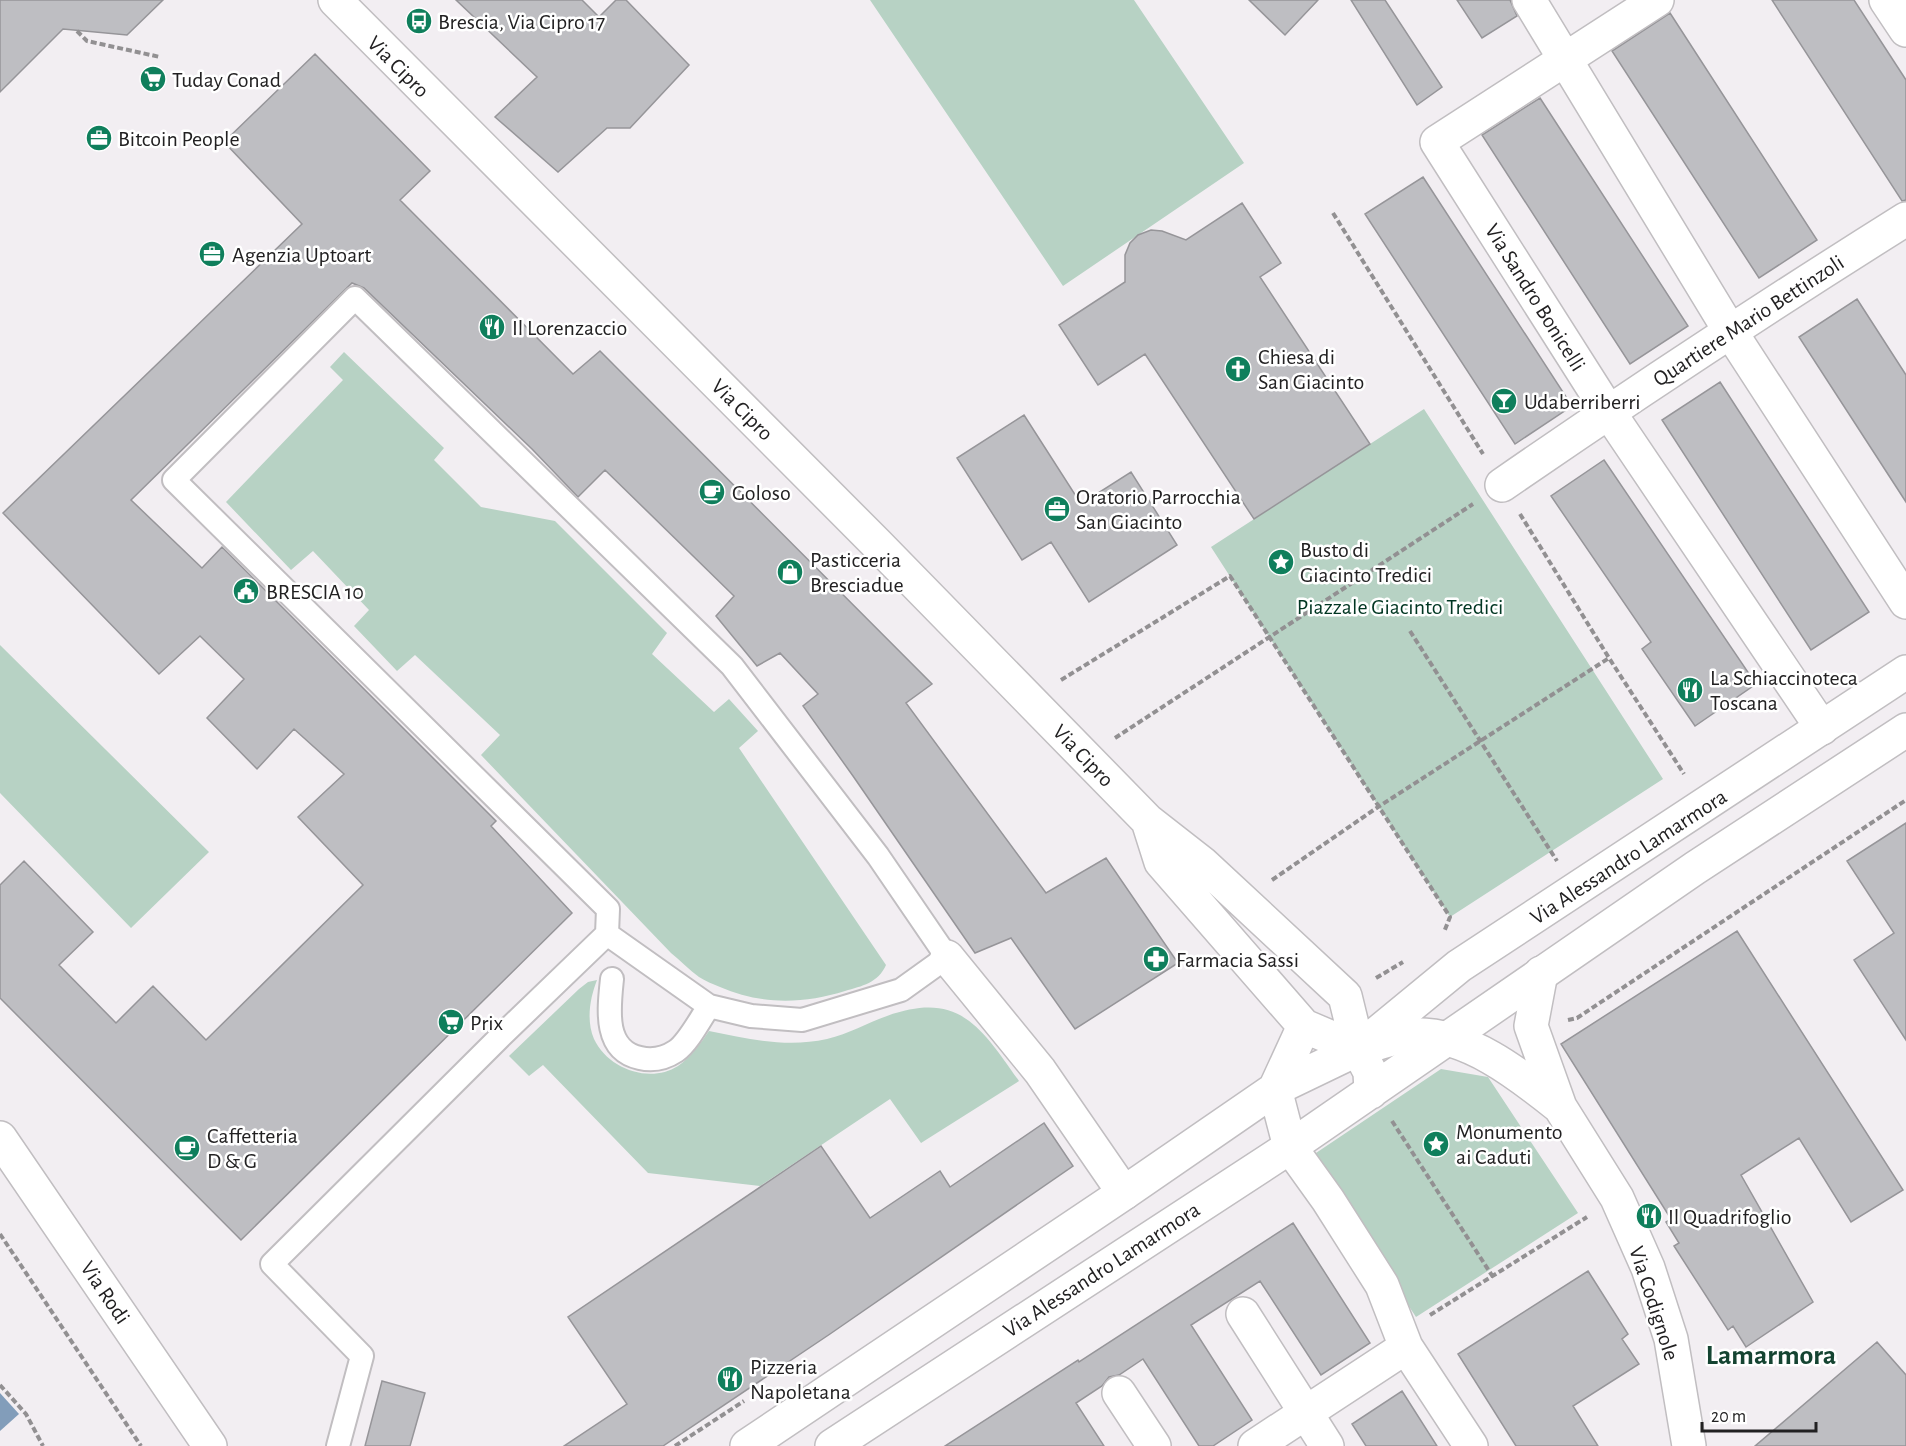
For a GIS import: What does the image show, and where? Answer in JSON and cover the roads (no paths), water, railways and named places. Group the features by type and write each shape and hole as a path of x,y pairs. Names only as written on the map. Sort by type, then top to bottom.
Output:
{"street":[{"name":"Via Cipro","path":"334,0 1030,699 1148,821 1203,864 1345,996 1358,1049"},
{"path":"1529,0 1730,331 1906,602"},
{"path":"1566,59 1657,0"},
{"path":"1886,0 1906,30"},
{"name":"Via Sandro Bonicelli","path":"1566,59 1437,142 1608,411 1822,728"},
{"name":"Quartiere Mario Bettinzoli","path":"1502,485 1608,411 1906,219"},
{"name":"Via Alessandro Lamarmora","path":"747,1446 1275,1089 1358,1049 1459,966 1906,672"},
{"name":"Via Alessandro Lamarmora","path":"832,1446 1258,1166 1299,1160 1380,1105 1447,1039 1695,868 1906,730"},
{"name":"Via Cipro","path":"1148,821 1161,862 1304,1026 1358,1049"},
{"path":"947,957 1040,1071 1124,1193"},
{"name":"Via Codignole","path":"1541,973 1531,1026 1560,1107 1617,1198 1648,1268 1671,1339 1689,1446"},
{"path":"1304,1026 1275,1089 1299,1160 1382,1285 1404,1340 1471,1446"},
{"name":"Via Codignole","path":"1358,1049 1411,1035 1447,1039 1471,1048 1515,1072 1560,1107"},
{"path":"1358,1049 1370,1072 1380,1105"},
{"name":"Via Rodi","path":"0,1138 210,1446"},
{"path":"1243,1314 1327,1446"},
{"path":"1255,1446 1305,1413 1404,1340"},
{"path":"1119,1393 1154,1446"}],"lane":[{"path":"338,1446 362,1356 272,1264 607,934 608,909 174,480 355,298 732,666 878,856 947,957 901,990 802,1020 751,1016 709,1006 607,934"},
{"path":"612,979 610,1027 620,1047 633,1056 654,1061 677,1051 709,1006"}],"water":[{"path":"0,1393 19,1414 0,1431"}],"place":[{"name":"Brescia, Via Cipro 17","path":"419,21"},
{"name":"Tuday Conad","path":"153,79"},
{"name":"Bitcoin People","path":"99,138"},
{"name":"Agenzia Uptoart","path":"212,254"},
{"name":"Il Lorenzaccio","path":"492,327"},
{"name":"Chiesa di San Giacinto","path":"1238,369"},
{"name":"Udaberriberri","path":"1504,401"},
{"name":"Goloso","path":"712,492"},
{"name":"Oratorio Parrocchia San Giacinto","path":"1057,509"},
{"name":"Busto di Giacinto Tredici","path":"1281,562"},
{"name":"Pasticceria Bresciadue","path":"790,572"},
{"name":"BRESCIA 10","path":"246,591"},
{"name":"La Schiaccinoteca Toscana","path":"1690,690"},
{"name":"Farmacia Sassi","path":"1156,959"},
{"name":"Prix","path":"451,1022"},
{"name":"Monumento ai Caduti","path":"1436,1144"},
{"name":"Caffetteria D & G","path":"187,1148"},
{"name":"Il Quadrifoglio","path":"1649,1216"},
{"name":"Pizzeria Napoletana","path":"730,1379"}],"district":[{"name":"Lamarmora","path":"1771,1354"}],"park label":[{"name":"Piazzale Giacinto Tredici","path":"1400,606"}]}
